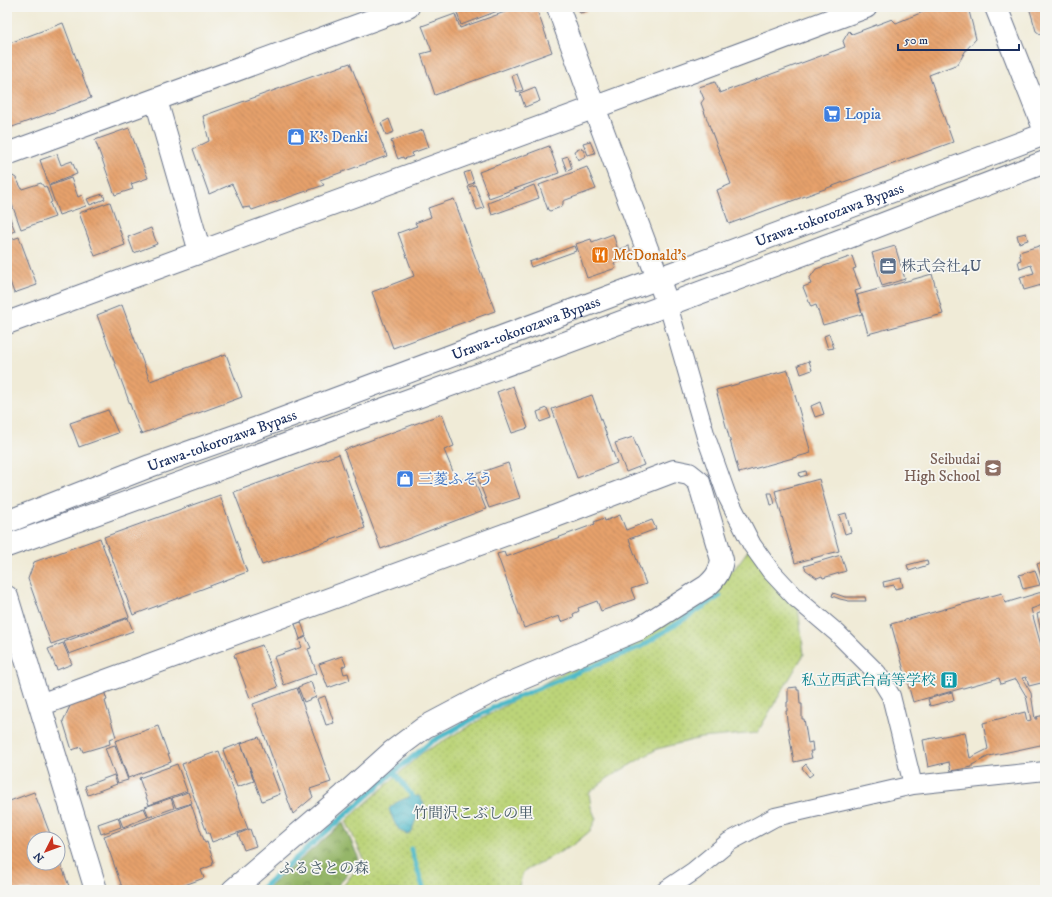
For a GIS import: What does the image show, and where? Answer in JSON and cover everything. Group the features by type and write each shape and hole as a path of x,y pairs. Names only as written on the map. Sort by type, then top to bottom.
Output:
{"main road":[{"path":"7,154 408,7"},
{"path":"558,7 668,305"},
{"path":"7,323 866,7"},
{"path":"996,7 1045,131"},
{"path":"156,100 200,252"},
{"name":"Urawa-tokorozawa Bypass","path":"7,522 150,466 263,426 658,277 1045,134"},
{"name":"Urawa-tokorozawa Bypass","path":"7,546 668,305 1045,162"},
{"path":"40,704 556,516 674,471 689,474 699,482 722,560 716,579 639,629 497,688 424,727 393,751 233,890"},
{"path":"7,597 96,890"}],"street":[{"path":"668,305 706,437 727,496 752,545 770,570 797,600 837,633 877,673 891,696 913,785"},
{"path":"666,890 729,842 775,817 913,785 1045,771"}],"green space":[{"name":"竹間沢こぶしの里","path":"752,545 797,599 804,654 757,733 701,738 657,749 608,778 589,793 591,807 596,819 590,831 573,845 523,872 518,890 340,890 364,859 346,821 422,753 639,629 735,568"},
{"name":"ふるさとの森","path":"343,823 359,859 334,890 265,890"}],"water":[{"path":"419,796 424,804 412,831 407,834 400,830 389,809 396,803 411,797"}],"building":[{"path":"464,7 508,7 461,25 456,10"},
{"path":"519,7 529,7 531,12 537,10 552,52 435,95 421,54 432,51 422,26 455,14 460,28"},
{"path":"586,7 587,11 580,13 578,9"},
{"path":"935,7 942,7 944,11 953,7 968,7 976,39 966,50 958,64 929,75 953,142 729,224 717,190 731,184 701,103 704,99 699,87 715,82 720,93 845,47 843,41 849,31 852,34 892,19 896,23"},
{"path":"1029,7 1045,7 1045,38 1036,31"},
{"path":"63,23 91,98 7,129 7,44"},
{"path":"350,63 387,156 320,180 324,185 252,210 250,207 243,208 232,184 209,194 193,149 209,141 203,116"},
{"path":"517,74 523,90 517,92 512,76"},
{"path":"535,87 540,101 525,107 520,93"},
{"path":"389,119 394,132 386,135 381,123"},
{"path":"129,128 148,178 131,184 133,189 115,195 95,140"},
{"path":"423,130 429,147 412,153 413,156 398,159 391,141"},
{"path":"590,141 595,153 588,155 583,143"},
{"path":"549,146 559,173 489,198 479,172"},
{"path":"582,148 586,156 578,160 574,151"},
{"path":"57,154 61,165 72,161 77,174 49,185 40,160"},
{"path":"568,156 572,169 567,171 562,158"},
{"path":"587,167 596,189 563,201 561,207 550,211 548,210 539,185"},
{"path":"470,171 474,183 468,185 464,173"},
{"path":"7,175 11,175 16,178 22,189 41,183 44,187 46,186 52,202 50,203 55,217 21,229 7,191"},
{"path":"71,178 78,197 82,195 86,206 59,215 49,186"},
{"path":"475,185 484,208 477,210 468,187"},
{"path":"534,185 539,198 492,215 488,203"},
{"path":"103,194 105,199 90,205 87,199"},
{"path":"454,199 495,311 393,348 372,292 414,276 398,233 417,226 415,223 431,217 428,208"},
{"path":"110,202 125,245 95,256 79,213"},
{"path":"7,213 15,231 7,234"},
{"path":"151,228 157,244 134,253 128,237"},
{"path":"1026,233 1028,240 1019,243 1017,235"},
{"path":"613,234 618,250 629,246 631,253 621,257 622,260 614,263 616,268 587,278 576,244 591,239 592,242"},
{"path":"19,237 37,285 14,293 7,273 7,241"},
{"path":"574,246 576,251 531,267 529,262"},
{"name":"株式会社4U","path":"895,246 905,279 882,286 872,253"},
{"path":"1039,246 1043,260 1045,259 1045,284 1024,290 1020,277 1034,273 1031,265 1020,269 1018,261 1021,260 1019,252"},
{"path":"852,256 856,268 853,269 861,289 855,291 862,314 823,325 816,305 811,307 803,287 811,284 809,279 816,269"},
{"path":"932,274 943,314 868,334 857,295"},
{"path":"122,305 150,381 226,354 242,397 141,434 97,315"},
{"path":"829,334 834,348 828,349 824,336"},
{"path":"809,361 812,370 801,374 798,365"},
{"path":"788,370 811,453 739,473 716,390"},
{"path":"513,386 528,428 512,433 497,392"},
{"path":"592,395 617,463 577,478 552,409"},
{"path":"820,402 824,414 815,417 811,406"},
{"path":"547,408 551,418 540,422 537,412"},
{"path":"108,410 118,433 79,447 70,423"},
{"name":"三菱ふそう","path":"442,414 454,446 444,450 457,481 473,477 486,509 381,549 344,450"},
{"path":"633,437 644,465 626,472 615,443"},
{"path":"339,454 365,528 262,565 234,492"},
{"path":"508,463 520,498 489,508 476,474"},
{"path":"806,471 807,475 800,477 799,473"},
{"path":"819,479 839,551 795,563 775,491"},
{"path":"768,493 772,493 775,504 771,505"},
{"path":"220,495 247,572 133,615 104,537"},
{"path":"846,513 851,532 845,534 839,515"},
{"path":"620,515 626,530 652,520 656,529 629,539 646,584 631,589 635,599 601,611 597,601 578,608 579,611 573,614 574,617 561,622 559,616 524,628 497,554 504,552 506,557 595,524 594,522 604,518 605,521"},
{"path":"100,538 129,617 51,644 28,579 34,562"},
{"path":"841,555 846,571 823,578 822,576 817,578 806,570 804,566"},
{"path":"927,560 928,565 909,571 907,565"},
{"path":"1045,561 1045,589 1037,564"},
{"path":"1035,570 1040,585 1023,589 1019,575"},
{"path":"901,578 903,587 895,589 894,585 884,587 883,582"},
{"name":"私立西武台高等学校","path":"1045,591 1045,604 1031,609 1045,660 1045,682 1029,686 1026,677 1022,678 1031,693 1035,719 1037,719 1036,717 1045,715 1045,744 989,756 972,765 972,767 951,771 949,762 928,767 923,740 965,732 970,758 988,749 983,723 1025,712 1027,721 1031,720 1026,696 1016,679 1001,684 999,678 913,702 891,624 1002,593 1005,603"},
{"path":"833,593 845,597 865,597 866,601 849,601 840,599 832,596"},
{"path":"1045,611 1045,640 1043,639 1037,614"},
{"path":"128,618 133,631 69,654 64,642"},
{"path":"301,622 306,636 300,639 295,624"},
{"path":"306,637 311,648 308,649 317,673 284,685 274,657 302,647 299,640"},
{"path":"63,643 72,664 57,670 48,649"},
{"path":"262,645 278,687 250,698 234,655"},
{"path":"342,656 346,665 342,667 344,674 348,673 350,680 328,688 319,664"},
{"path":"311,682 316,697 304,702 298,687"},
{"path":"797,687 797,690 799,690 800,704 802,704 802,719 804,719 808,743 812,742 813,751 810,751 812,758 794,762 786,711 788,702 788,688"},
{"path":"297,688 331,782 310,789 313,797 293,814 253,704"},
{"path":"104,691 107,700 105,701 116,737 109,739 110,744 83,752 81,747 72,750 63,721 71,704"},
{"path":"952,692 954,700 930,706 928,699"},
{"path":"325,696 334,723 326,725 317,699"},
{"path":"158,726 171,762 128,778 115,741"},
{"path":"259,737 280,794 262,801 241,743"},
{"path":"241,743 254,781 237,787 223,750"},
{"path":"115,745 128,780 118,783 105,748"},
{"path":"219,751 248,829 212,842 209,833 207,833 182,764"},
{"path":"177,764 187,791 149,805 139,778"},
{"path":"806,764 813,774 809,777 802,768"},
{"path":"114,775 117,784 88,795 85,786"},
{"path":"34,792 49,831 26,831 26,871 63,871 70,889 7,890 7,802"},
{"path":"188,792 192,803 176,808 172,798"},
{"path":"171,798 174,808 149,817 145,807"},
{"path":"191,804 205,843 207,842 214,862 212,862 213,865 201,870 204,878 171,890 155,890 154,887 145,890 123,890 104,836"},
{"path":"144,808 148,817 123,827 119,817"},
{"path":"118,817 121,827 101,834 98,824"},
{"path":"250,829 256,846 244,850 238,834"}],"waterway":[{"path":"260,890 394,772 431,742 500,704 642,646 720,596"},
{"path":"394,772 413,797"},
{"path":"411,849 424,890"}],"place":[{"name":"Lopia","path":"832,114"},
{"name":"K's Denki","path":"296,137"},
{"name":"McDonald's","path":"600,255"},
{"name":"株式会社4U","path":"888,266"},
{"name":"Seibudai High School","path":"993,468"},
{"name":"三菱ふそう","path":"405,479"},
{"name":"私立西武台高等学校","path":"949,680"}]}
